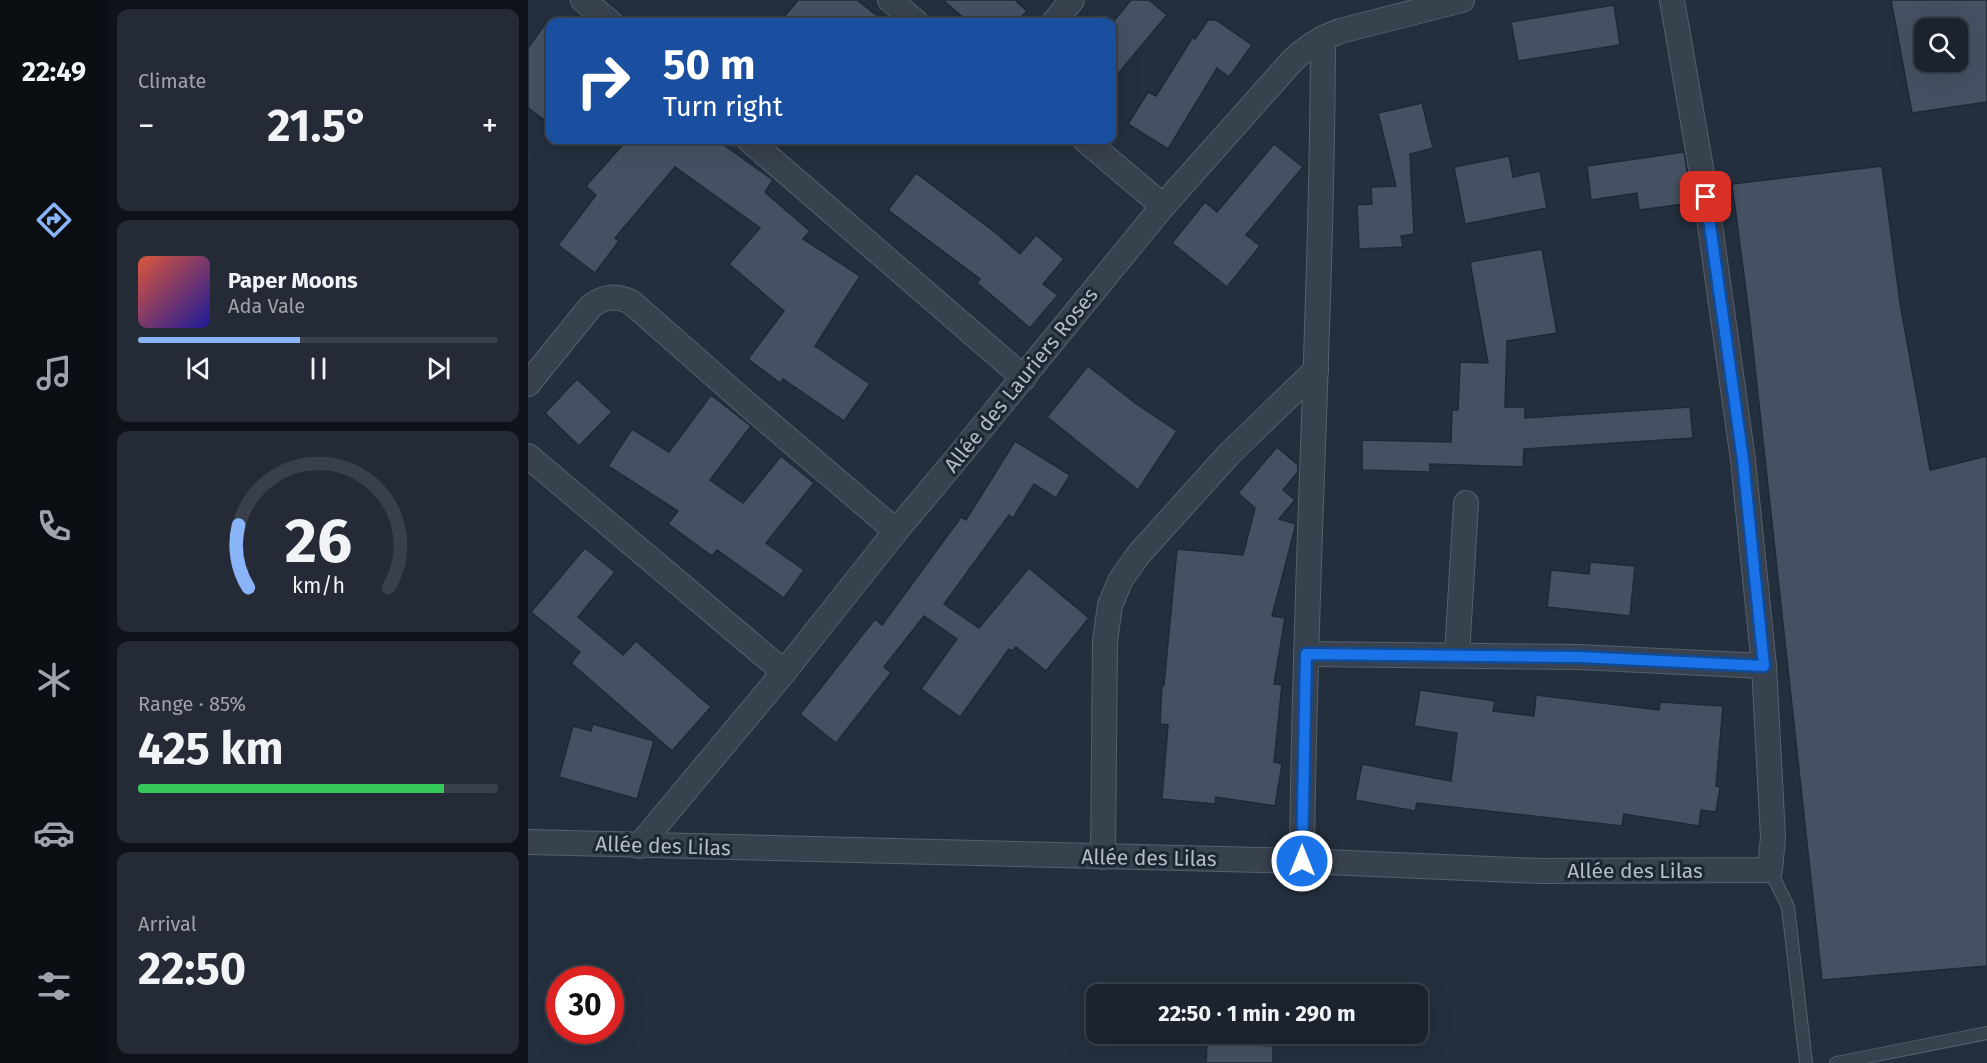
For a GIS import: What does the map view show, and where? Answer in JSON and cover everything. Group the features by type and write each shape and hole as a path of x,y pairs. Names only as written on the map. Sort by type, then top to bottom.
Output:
{"street":[{"path":"583,0 605,18"},
{"path":"890,0 911,18"},
{"path":"1057,18 1072,0"},
{"name":"Allée des Lauriers Roses","path":"639,846 784,672 896,531 1024,378 1162,206 1292,61 1304,49 1323,38 1369,23 1462,0"},
{"path":"1672,0 1706,197 1743,460 1764,666 1773,837 1770,870"},
{"path":"1302,861 1306,654 1323,162 1323,38"},
{"path":"754,144 1024,378"},
{"path":"1090,144 1162,206"},
{"path":"528,384 591,306 611,297 624,298 896,531"},
{"path":"1103,857 1105,641 1110,605 1121,579 1139,554 1230,453 1316,370"},
{"path":"528,456 784,672"},
{"path":"1457,655 1466,503"},
{"path":"1306,654 1579,657 1764,666"},
{"name":"Allée des Lilas","path":"528,842 1302,861 1540,871 1770,870"}],"lane":[{"path":"1770,870 1788,907 1806,1063"},
{"path":"1836,1063 1987,1033"}],"building":[{"path":"798,0 857,0 880,18 783,18"},
{"path":"943,0 1015,0 1027,11 1021,18 963,18"},
{"path":"1131,0 1149,0 1167,15 1116,76 1116,18"},
{"path":"1891,0 1987,0 1987,102 1912,113"},
{"path":"1614,5 1620,45 1518,61 1511,22"},
{"path":"1208,20 1216,20 1252,45 1229,77 1217,68 1168,149 1128,124 1148,92 1156,96 1193,37 1195,39"},
{"path":"546,23 546,121 528,108 528,48"},
{"path":"1422,103 1433,148 1410,154 1414,234 1401,236 1403,247 1359,249 1357,205 1372,204 1371,187 1396,186 1378,113"},
{"path":"623,144 723,144 773,180 765,192 810,231 803,239 860,276 815,346 870,384 844,421 783,379 780,383 748,359 784,311 729,264 760,228 675,167 615,238 619,241 595,273 558,245 596,195 586,186"},
{"path":"1274,144 1303,167 1246,235 1260,246 1227,287 1172,243 1205,202 1217,212"},
{"path":"1684,152 1692,203 1639,210 1637,193 1591,200 1587,166"},
{"path":"1509,156 1513,177 1540,171 1547,208 1465,224 1454,167"},
{"path":"1882,166 1900,303 1930,470 1987,456 1987,966 1822,980 1750,322 1732,184"},
{"path":"916,173 996,233 1020,254 1036,235 1064,259 1043,284 1058,295 1030,328 977,283 980,279 888,210"},
{"path":"1542,249 1557,333 1507,341 1505,407 1525,407 1525,418 1690,407 1693,438 1524,449 1523,467 1430,464 1430,472 1362,470 1362,440 1451,442 1452,410 1458,410 1460,362 1488,363 1470,262"},
{"path":"1088,366 1135,403 1177,431 1138,490 1047,417"},
{"path":"577,379 612,412 579,446 545,413"},
{"path":"711,395 751,426 710,480 743,503 781,456 814,483 766,543 804,570 784,598 717,550 712,556 668,524 678,511 608,466 632,429 669,452"},
{"path":"1015,441 1070,475 1056,498 1034,484 1013,518 1009,515 944,604 979,628 1029,568 1089,618 1046,671 1016,647 1012,651 1009,649 960,717 921,689 957,639 924,616 884,667 891,673 836,743 800,714 875,619 882,625 961,517 966,520"},
{"path":"1277,447 1298,465 1298,472 1283,490 1295,500 1279,519 1296,524 1272,616 1285,618 1274,684 1282,685 1274,762 1282,764 1275,806 1216,797 1215,804 1162,799 1168,725 1160,724 1162,684 1164,685 1177,549 1243,555 1255,508 1238,493"},
{"path":"585,548 615,572 578,617 623,655 636,641 711,707 672,751 571,663 580,652 531,612"},
{"path":"1590,562 1635,566 1630,616 1547,607 1551,570 1589,574"},
{"path":"1420,690 1495,701 1493,711 1534,716 1536,695 1659,710 1660,702 1723,706 1716,786 1720,787 1716,812 1701,810 1699,826 1624,814 1622,826 1417,803 1415,811 1355,800 1362,764 1451,781 1457,733 1414,726"},
{"path":"593,724 654,741 637,799 559,777 573,726 591,731"},
{"path":"1207,1044 1273,1046 1273,1063 1206,1063"}],"route":[{"path":"1302,861 1306,654 1579,657 1764,666 1743,460 1706,197"}]}
